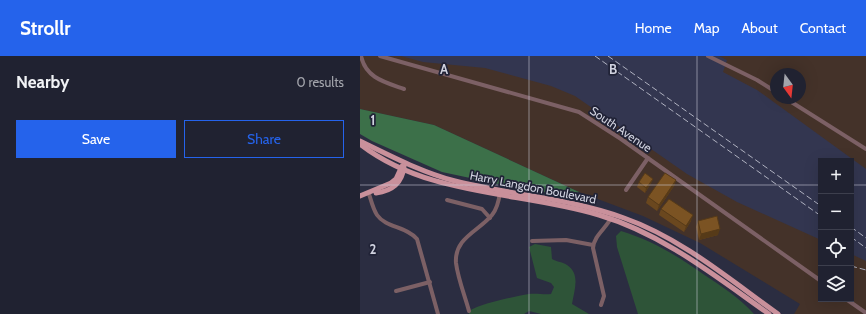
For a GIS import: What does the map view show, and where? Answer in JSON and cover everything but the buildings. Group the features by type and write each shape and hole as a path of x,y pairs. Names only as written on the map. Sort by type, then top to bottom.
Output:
{"main road":[{"name":"Harry Langdon Boulevard","path":"360,143 391,164 500,192 612,216 655,232 685,248 778,314"},
{"name":"Harry Langdon Boulevard","path":"360,143 414,174 450,185 500,192"},
{"path":"391,164 399,178"},
{"path":"360,196 390,190 397,184 403,167"},
{"path":"399,178 406,174 414,174"},
{"name":"Harry Langdon Boulevard","path":"612,216 681,252 769,314"}],"street":[{"path":"361,56 367,72 378,80 404,89"},
{"name":"South Avenue","path":"380,56 575,111 587,116 818,279"},
{"path":"708,56 757,80 770,88"},
{"path":"795,104 866,149"},
{"path":"626,190 648,158"},
{"path":"469,311 456,263 456,254 461,243 490,218 496,207 500,192"},
{"path":"369,194 374,210 379,218 410,233 417,239 438,314"},
{"path":"447,200 482,209 490,218"},
{"path":"601,305 604,296 593,245 594,241 604,230 612,216"},
{"path":"532,241 566,240 593,245"},
{"path":"396,291 430,282"},
{"path":"850,302 866,313"}],"shaded area":[{"path":"360,56 866,56 866,314 794,314 800,304 700,243 643,216 579,192 434,125 360,109"},
{"path":"401,56 719,56 727,60 723,72 757,90 770,99 770,104 776,104 851,158 818,158 818,239 737,202 687,174 575,96 551,86 485,68 423,62"},
{"path":"854,160 866,169 866,261 854,255"}],"green space":[{"path":"360,109 434,125 579,192 562,195 517,188 442,172 372,141 360,134"},
{"path":"621,231 664,249 730,292 754,314 638,314 617,247 616,236"},
{"path":"535,244 551,247 552,259 565,264 571,269 574,273 576,283 572,304 589,314 541,314 529,311 524,314 469,314 469,311 475,308 498,301 529,294 551,294 554,287 551,283 537,278 529,247"}],"railway":[{"path":"595,56 818,214"},
{"path":"608,56 818,204"},
{"path":"854,229 866,238"},
{"path":"854,239 866,248"},
{"path":"854,267 866,270"}]}
